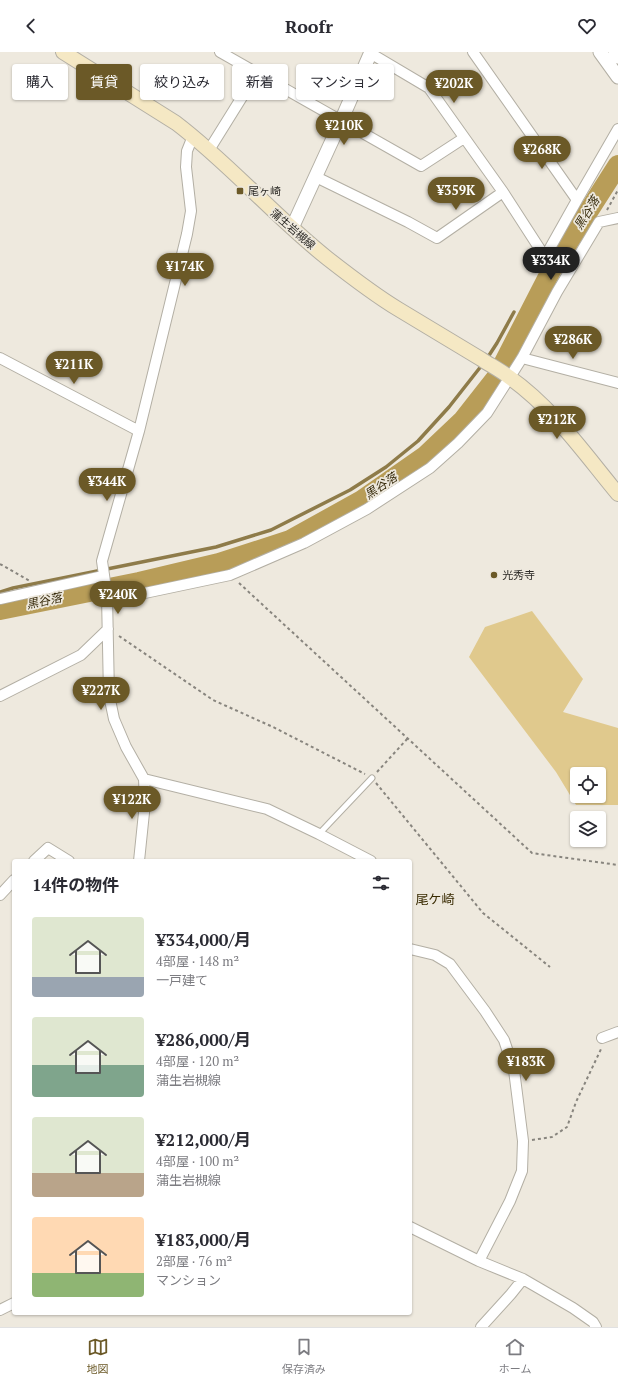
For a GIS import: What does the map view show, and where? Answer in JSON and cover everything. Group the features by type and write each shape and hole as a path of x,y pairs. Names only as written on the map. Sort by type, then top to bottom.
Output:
{"main road":[{"name":"蒲生岩槻線","path":"63,52 176,123 193,136 210,150 292,228 327,258 396,308 502,372 536,399 556,419 618,494"}],"street":[{"path":"220,52 242,64"},
{"path":"473,52 577,200"},
{"path":"600,52 618,77"},
{"path":"615,52 618,57"},
{"path":"292,228 370,53 429,88 545,256 618,129"},
{"path":"288,90 421,166 464,138"},
{"path":"210,150 241,100"},
{"path":"139,859 145,803 144,779 126,747 114,720 109,695 107,598 102,561 139,431 189,224 191,211 186,167 188,151 193,136"},
{"path":"316,177 408,222 437,238 502,192"},
{"path":"107,598 230,575 311,539 367,509 430,468 458,443 487,413 502,372 522,358 557,292 599,222 618,218"},
{"path":"0,358 139,431"},
{"path":"522,358 618,383"},
{"path":"0,599 45,589 104,579"},
{"path":"0,696 81,655 108,629"},
{"path":"144,779 267,809 367,859"},
{"path":"36,859 48,848 66,859"},
{"path":"0,895 12,882"},
{"path":"412,950 434,955 450,964 485,1011 504,1040 514,1070 523,1141 522,1171 510,1201 479,1261"},
{"path":"602,1038 618,1032"},
{"path":"412,1228 479,1261 522,1279 574,1308 593,1322 596,1327"},
{"path":"481,1327 511,1294 522,1279"},
{"path":"0,1310 12,1304"}],"lane":[{"path":"319,834 372,778"}],"path":[{"path":"599,222 618,190"},
{"path":"0,564 45,589"},
{"path":"230,575 532,852 618,865"},
{"path":"108,629 213,700 273,727 372,778 483,913 550,967"},
{"path":"372,778 408,738"},
{"path":"523,1141 552,1137 567,1127 591,1069 602,1048 602,1038"}],"shaded area":[{"path":"532,611 583,679 563,712 618,728 618,805 576,805 575,803 606,803 606,767 570,767 570,795 556,772 469,657 485,627"}],"waterway":[{"name":"黒谷落","path":"0,610 139,582 219,563 290,540 362,500 425,456 463,420 496,378 554,265 618,165"},
{"path":"486,360 514,312"},
{"path":"0,592 13,588 216,547 271,530 350,490 386,467 418,441 449,407 482,365"}],"place":[{"name":"尾ヶ崎","path":"240,191"},
{"name":"光秀寺","path":"494,575"}],"district":[{"name":"尾ケ崎","path":"435,899"}]}
